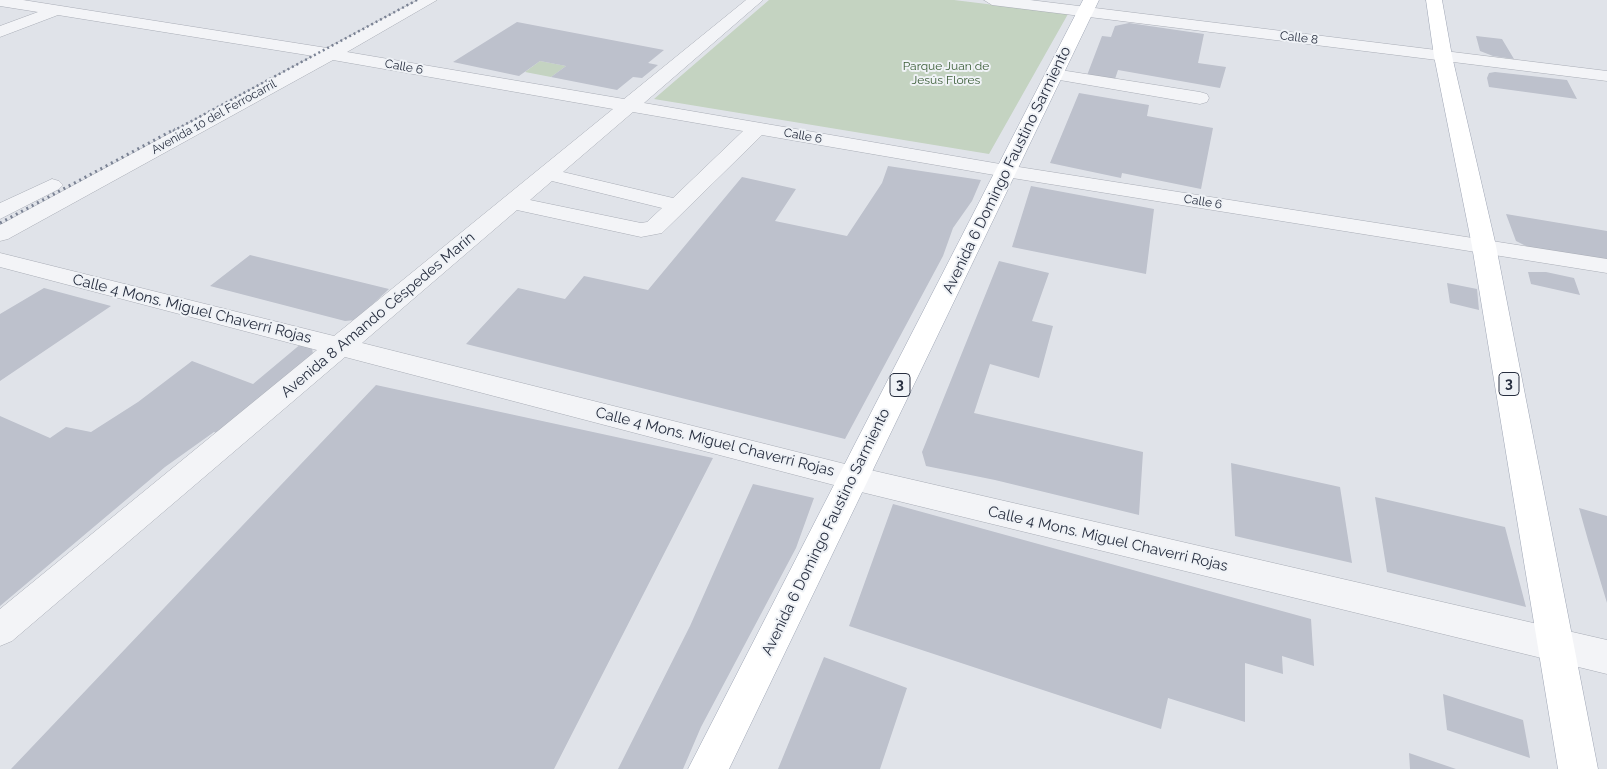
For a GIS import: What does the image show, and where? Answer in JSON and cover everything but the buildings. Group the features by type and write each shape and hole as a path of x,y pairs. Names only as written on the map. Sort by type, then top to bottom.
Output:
{"main road":[{"name":"3","path":"1434,0 1443,56 1484,246 1578,769"},
{"name":"Avenida 6 Domingo Faustino Sarmiento","path":"708,769 1088,6"}],"street":[{"path":"0,32 81,0"},
{"name":"Avenida 10 del Ferrocarril","path":"0,212 405,0"},
{"name":"Avenida 10 del Ferrocarril","path":"0,234 429,0"},
{"name":"Avenida 8 Amando Céspedes Marín","path":"0,630 755,0"},
{"name":"Calle 8","path":"992,0 1088,6 1443,56 1607,76"},
{"name":"Calle 6","path":"0,1 330,54 1006,171 1607,266"},
{"path":"1054,74 1200,98"},
{"path":"513,203 641,230 654,228 758,128"},
{"path":"547,174 677,206"},
{"name":"Calle 4 Mons. Miguel Chaverri Rojas","path":"0,260 854,478 1607,657"}],"green space":[{"name":"Parque Juan de Jesús Flores","path":"769,0 954,0 1068,14 989,154 654,99"},
{"path":"540,61 566,66 551,77 525,72"}],"railway":[{"path":"173,131 417,0"},
{"path":"0,223 175,129"}]}
